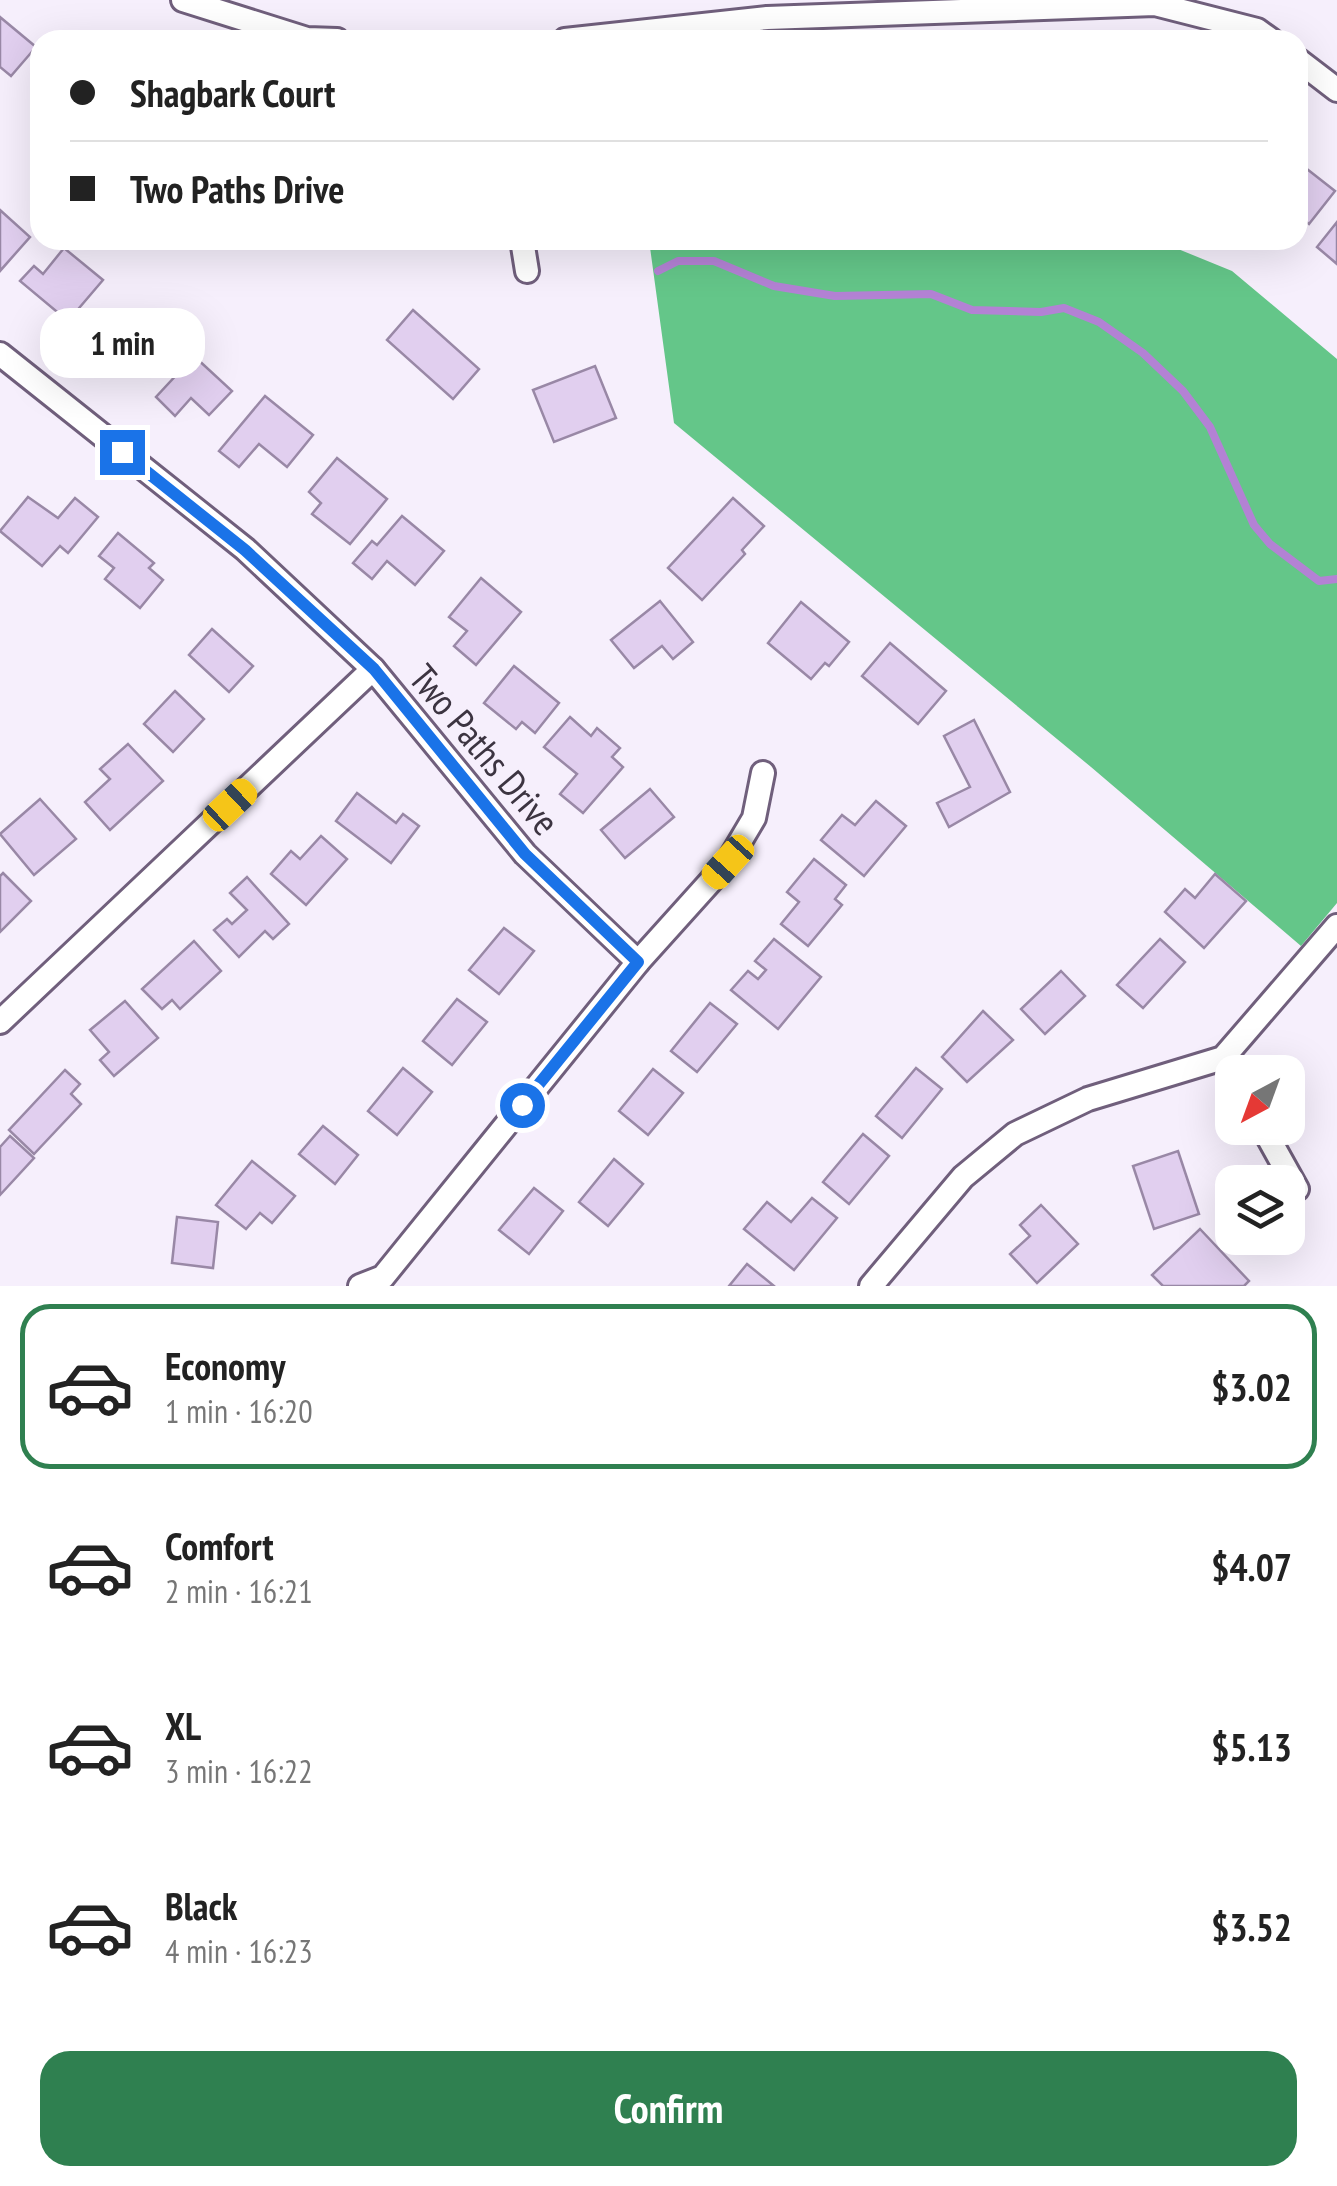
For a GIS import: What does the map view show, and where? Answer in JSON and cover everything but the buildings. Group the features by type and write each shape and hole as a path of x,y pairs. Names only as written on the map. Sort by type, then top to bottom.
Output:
{"street":[{"path":"184,0 281,30"},
{"path":"657,30 767,18 1154,4 1257,30"},
{"path":"1308,68 1337,90"},
{"path":"523,250 526,270"},
{"name":"Two Paths Drive","path":"0,354 245,550 374,669 525,854 638,962"},
{"path":"0,1022 374,669"},
{"path":"360,1286 382,1276 638,962 742,843 754,818 762,772"},
{"path":"1236,1055 1305,962 1337,926"},
{"path":"871,1286 963,1176 1015,1134 1088,1099 1215,1069"}],"green space":[{"path":"650,250 1181,250 1232,271 1337,359 1337,903 1301,946 674,423"}],"waterway":[{"path":"658,271 678,261 714,261 774,286 835,296 931,294 972,310 1041,312 1064,308 1099,322 1143,353 1183,391 1210,427 1254,525 1270,544 1319,581 1337,579"}],"route":[{"path":"122,452 245,550 374,669 525,854 638,962 522,1105"}]}
